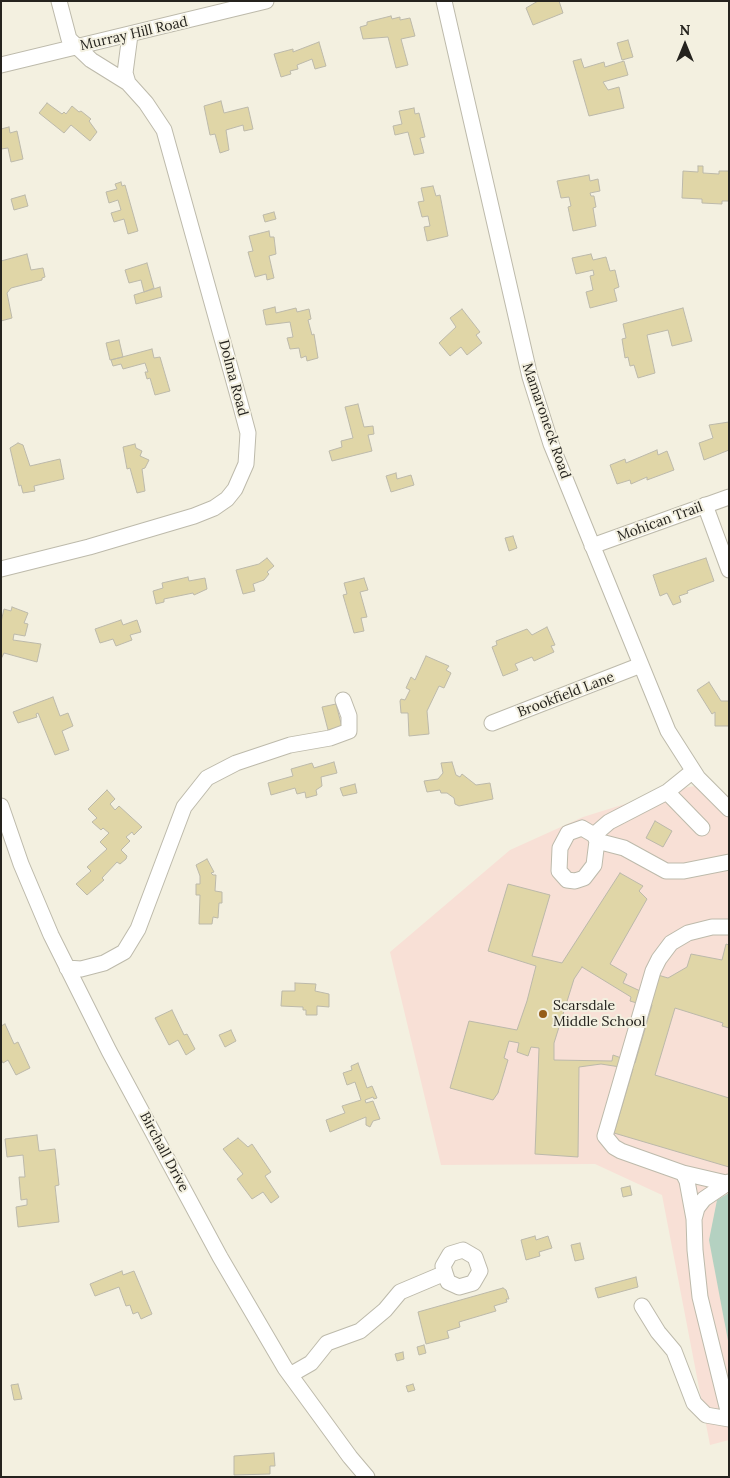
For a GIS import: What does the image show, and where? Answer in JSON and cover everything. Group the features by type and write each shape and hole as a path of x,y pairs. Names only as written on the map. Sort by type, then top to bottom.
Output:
{"street":[{"path":"59,1 69,39 77,47"},
{"name":"Murray Hill Road","path":"1,65 266,1"},
{"name":"Mamaroneck Road","path":"444,1 530,377 551,444 668,731 693,771 729,809"},
{"path":"128,83 125,73 130,35"},
{"name":"Dolma Road","path":"1,569 89,547 201,513 226,499 242,478 246,464 248,433 164,130 146,103 128,83 91,60 77,47"},
{"name":"Mohican Trail","path":"592,546 729,497"},
{"path":"705,505 729,570"},
{"name":"Brookfield Lane","path":"492,723 640,666"},
{"path":"67,968 81,969 104,963 124,952 138,929 184,807 207,778 236,763 290,745 330,738 349,731 349,716 343,700"},
{"path":"693,771 668,792 609,822 595,838 624,848 666,871 684,871 729,862"},
{"path":"668,792 702,828"},
{"name":"Birchall Drive","path":"1,806 29,884 67,968 217,1250 290,1375 344,1450 367,1477"},
{"path":"727,1182 683,1174 614,1147 605,1136 653,971 662,954 671,943 688,933 712,927 729,927"},
{"path":"642,1306 658,1332 674,1351 694,1403 706,1415 729,1417 700,1298 694,1250 694,1218 687,1181 683,1174"},
{"path":"694,1218 697,1208 704,1199 727,1182"},
{"path":"290,1375 311,1363 328,1343 360,1331 385,1310 400,1292 446,1273"}],"shaded area":[{"name":"Scarsdale Middle School","path":"695,786 729,818 729,1440 710,1445 662,1195 595,1164 441,1165 390,952 510,850 583,817 667,791"}],"green space":[{"path":"729,1193 729,1346 709,1240 717,1200"}],"building":[{"path":"538,1 559,1 563,13 533,25 526,8"},
{"path":"391,16 392,19 400,17 400,20 410,18 415,36 401,39 408,65 396,68 388,37 363,39 360,27 367,25 367,22"},
{"path":"628,40 633,57 622,60 617,43"},
{"path":"319,42 326,66 315,69 312,59 297,65 298,69 290,71 291,74 281,77 274,54 293,49 293,52"},
{"path":"581,59 584,68 604,62 605,67 624,61 628,75 603,82 608,90 619,87 624,108 589,116 573,61"},
{"path":"221,101 224,113 248,107 253,129 244,131 243,125 226,130 229,150 220,153 215,134 210,135 204,106"},
{"path":"47,103 62,114 64,112 66,114 72,106 79,112 81,111 91,119 89,121 97,132 90,141 71,125 64,133 39,113"},
{"path":"414,108 415,114 419,113 425,137 420,138 424,153 414,155 408,132 395,135 393,126 402,124 399,111"},
{"path":"9,127 10,133 17,131 23,159 11,162 8,148 1,149 1,129"},
{"path":"698,166 703,166 703,173 719,174 719,171 729,171 729,201 722,201 722,204 702,203 702,199 682,198 683,171 698,172"},
{"path":"589,175 590,181 598,179 600,191 590,193 591,196 594,196 596,207 593,208 596,226 573,231 568,207 571,206 569,197 561,198 557,181"},
{"path":"121,182 122,186 125,185 138,231 128,234 124,219 114,222 111,213 121,210 118,200 109,203 106,192 117,189 115,184"},
{"path":"433,186 436,196 440,195 448,236 427,241 424,227 430,226 428,216 422,217 418,202 424,201 421,188"},
{"path":"25,195 28,206 14,210 11,199"},
{"path":"274,212 276,219 265,222 263,215"},
{"path":"269,231 270,237 274,237 276,254 269,256 274,278 267,280 266,274 255,277 248,252 253,251 249,236"},
{"path":"27,254 31,270 43,268 45,277 42,280 11,288 7,293 12,318 1,321 1,261"},
{"path":"591,254 593,260 606,257 610,271 615,270 619,287 614,289 617,301 590,308 586,292 593,290 590,276 594,275 593,270 576,274 572,258"},
{"path":"147,263 154,288 144,292 141,280 129,283 125,270"},
{"path":"160,287 162,297 136,304 134,295"},
{"path":"275,307 276,313 296,308 297,312 309,309 311,319 308,320 312,335 314,334 318,358 307,361 306,356 301,358 299,348 290,349 287,338 293,337 290,322 266,325 263,310"},
{"path":"683,308 692,341 672,346 668,330 647,335 655,373 638,378 634,365 630,366 628,357 625,358 622,339 626,338 623,324"},
{"path":"462,309 480,332 476,335 482,343 467,355 461,347 450,356 439,343 456,327 450,318"},
{"path":"119,340 123,357 110,360 106,343"},
{"path":"152,349 154,358 160,357 170,391 155,395 150,378 147,379 145,372 148,372 145,363 123,369 121,364 113,366 111,360"},
{"path":"358,404 364,427 373,426 374,434 368,435 372,451 332,461 329,451 342,447 341,441 353,438 345,407"},
{"path":"729,422 729,450 704,460 699,443 713,438 709,425"},
{"path":"18,443 23,445 30,466 60,459 64,479 34,486 35,491 23,493 21,485 19,486 10,448"},
{"path":"135,444 136,448 142,451 140,456 149,460 145,468 142,469 145,491 137,493 130,468 127,469 123,447"},
{"path":"657,450 658,455 667,451 674,470 647,480 647,477 631,484 630,480 617,484 610,465 625,459 626,463"},
{"path":"396,473 397,479 411,475 414,485 391,492 386,476"},
{"path":"513,536 517,548 509,551 505,538"},
{"path":"267,558 274,566 267,572 269,574 264,580 253,584 255,591 243,594 236,570 259,564"},
{"path":"706,558 714,581 687,591 688,593 679,596 681,602 673,605 667,593 660,596 653,575"},
{"path":"188,577 189,581 205,578 207,589 194,595 193,593 164,599 164,602 156,604 153,591 163,588 162,583"},
{"path":"364,578 368,590 360,592 367,617 361,618 364,631 354,633 343,595 347,594 344,583"},
{"path":"12,607 28,613 24,623 28,624 25,636 14,634 13,640 41,644 37,662 4,653 1,659 1,622 4,609 11,611"},
{"path":"121,620 123,625 137,620 141,632 130,635 132,640 116,646 113,639 100,643 95,629"},
{"path":"547,627 555,645 551,646 554,652 534,661 532,657 515,664 518,670 503,676 492,647 497,645 496,641 527,629 532,635"},
{"path":"426,656 449,666 446,670 451,673 444,688 439,686 427,711 429,734 409,736 408,713 401,713 400,701 401,699 405,700 410,690 406,688 411,677 415,680"},
{"path":"709,682 721,701 729,701 729,726 715,726 715,712 712,714 697,690"},
{"path":"53,697 60,716 68,713 73,726 62,731 69,750 55,755 38,713 36,714 37,717 18,723 13,712"},
{"path":"336,704 342,727 328,730 322,707"},
{"path":"334,762 337,773 321,777 322,786 316,790 317,795 306,798 305,792 297,794 295,788 271,795 268,783 293,776 291,769 312,763 314,768"},
{"path":"452,762 456,775 460,777 462,774 476,785 490,783 493,799 459,806 455,804 454,798 447,793 441,793 440,790 427,792 424,781 438,779 443,773 441,763"},
{"path":"355,784 357,793 343,796 340,788"},
{"path":"107,790 115,799 110,804 115,810 119,806 142,827 134,835 132,832 126,837 130,841 121,850 127,856 126,859 120,864 117,862 102,878 104,880 87,895 76,884 91,871 87,867 107,849 100,842 109,833 103,828 101,830 92,822 97,818 88,809"},
{"path":"655,821 672,831 663,847 646,838"},
{"path":"207,859 214,872 211,873 216,875 215,891 222,892 222,903 219,903 218,918 213,917 212,924 199,924 200,895 196,895 196,884 200,884 200,876 196,865"},
{"name":"Scarsdale Middle School","path":"620,873 643,886 639,891 647,899 610,964 627,974 623,983 651,996 658,975 668,978 687,967 691,954 722,960 726,944 729,945 729,1028 722,1026 723,1023 675,1008 655,1075 729,1098 729,1167 614,1133 633,1069 601,1064 579,1067 578,1157 535,1154 539,1048 531,1047 528,1056 517,1052 519,1043 509,1041 504,1058 508,1060 498,1093 493,1100 450,1088 469,1021 517,1030 527,1001 536,966 488,951 508,884 550,895 532,956 562,963","holes":["582,967 631,997 630,1001 640,1004 642,1001 652,1005 635,1063 613,1055 612,1061 554,1060 554,1043 574,979"]},
{"path":"295,983 316,984 315,991 329,994 329,1007 317,1006 317,1015 306,1015 306,1010 303,1010 303,1007 281,1006 282,991 295,991"},
{"path":"172,1010 184,1035 187,1034 195,1049 186,1055 178,1040 169,1045 155,1018"},
{"path":"5,1024 14,1044 18,1042 30,1068 16,1075 8,1060 3,1063 1,1059 1,1026"},
{"path":"231,1030 236,1041 225,1047 219,1035"},
{"path":"358,1063 367,1088 372,1086 377,1098 374,1099 373,1097 365,1100 366,1103 373,1101 380,1119 373,1121 370,1127 366,1125 366,1117 330,1132 326,1120 345,1113 342,1106 361,1100 355,1082 347,1085 343,1073 352,1070 351,1066"},
{"path":"37,1135 39,1151 55,1149 59,1185 55,1186 59,1222 18,1227 16,1207 27,1205 27,1199 21,1200 19,1177 25,1177 23,1155 7,1157 5,1139"},
{"path":"238,1138 248,1147 252,1144 271,1172 265,1176 279,1197 271,1203 263,1192 252,1199 237,1179 243,1174 223,1149"},
{"path":"630,1186 632,1195 623,1197 621,1188"},
{"path":"535,1236 536,1240 548,1236 552,1248 539,1252 540,1256 526,1260 521,1240"},
{"path":"580,1243 584,1259 575,1261 571,1245"},
{"path":"122,1271 123,1275 134,1271 152,1314 141,1319 138,1312 133,1314 130,1305 126,1306 119,1287 95,1296 90,1284"},
{"path":"636,1277 638,1287 598,1298 595,1288"},
{"path":"503,1288 506,1290 509,1299 506,1299 507,1302 494,1306 496,1311 459,1322 460,1327 447,1331 449,1338 426,1344 418,1312"},
{"path":"424,1345 426,1353 419,1355 417,1347"},
{"path":"403,1352 404,1359 397,1361 395,1354"},
{"path":"18,1384 22,1399 14,1400 11,1385"},
{"path":"413,1384 415,1390 408,1392 406,1386"},
{"path":"274,1453 275,1466 270,1466 270,1474 234,1475 234,1456"}],"place":[{"name":"Scarsdale Middle School","path":"543,1014"}]}
